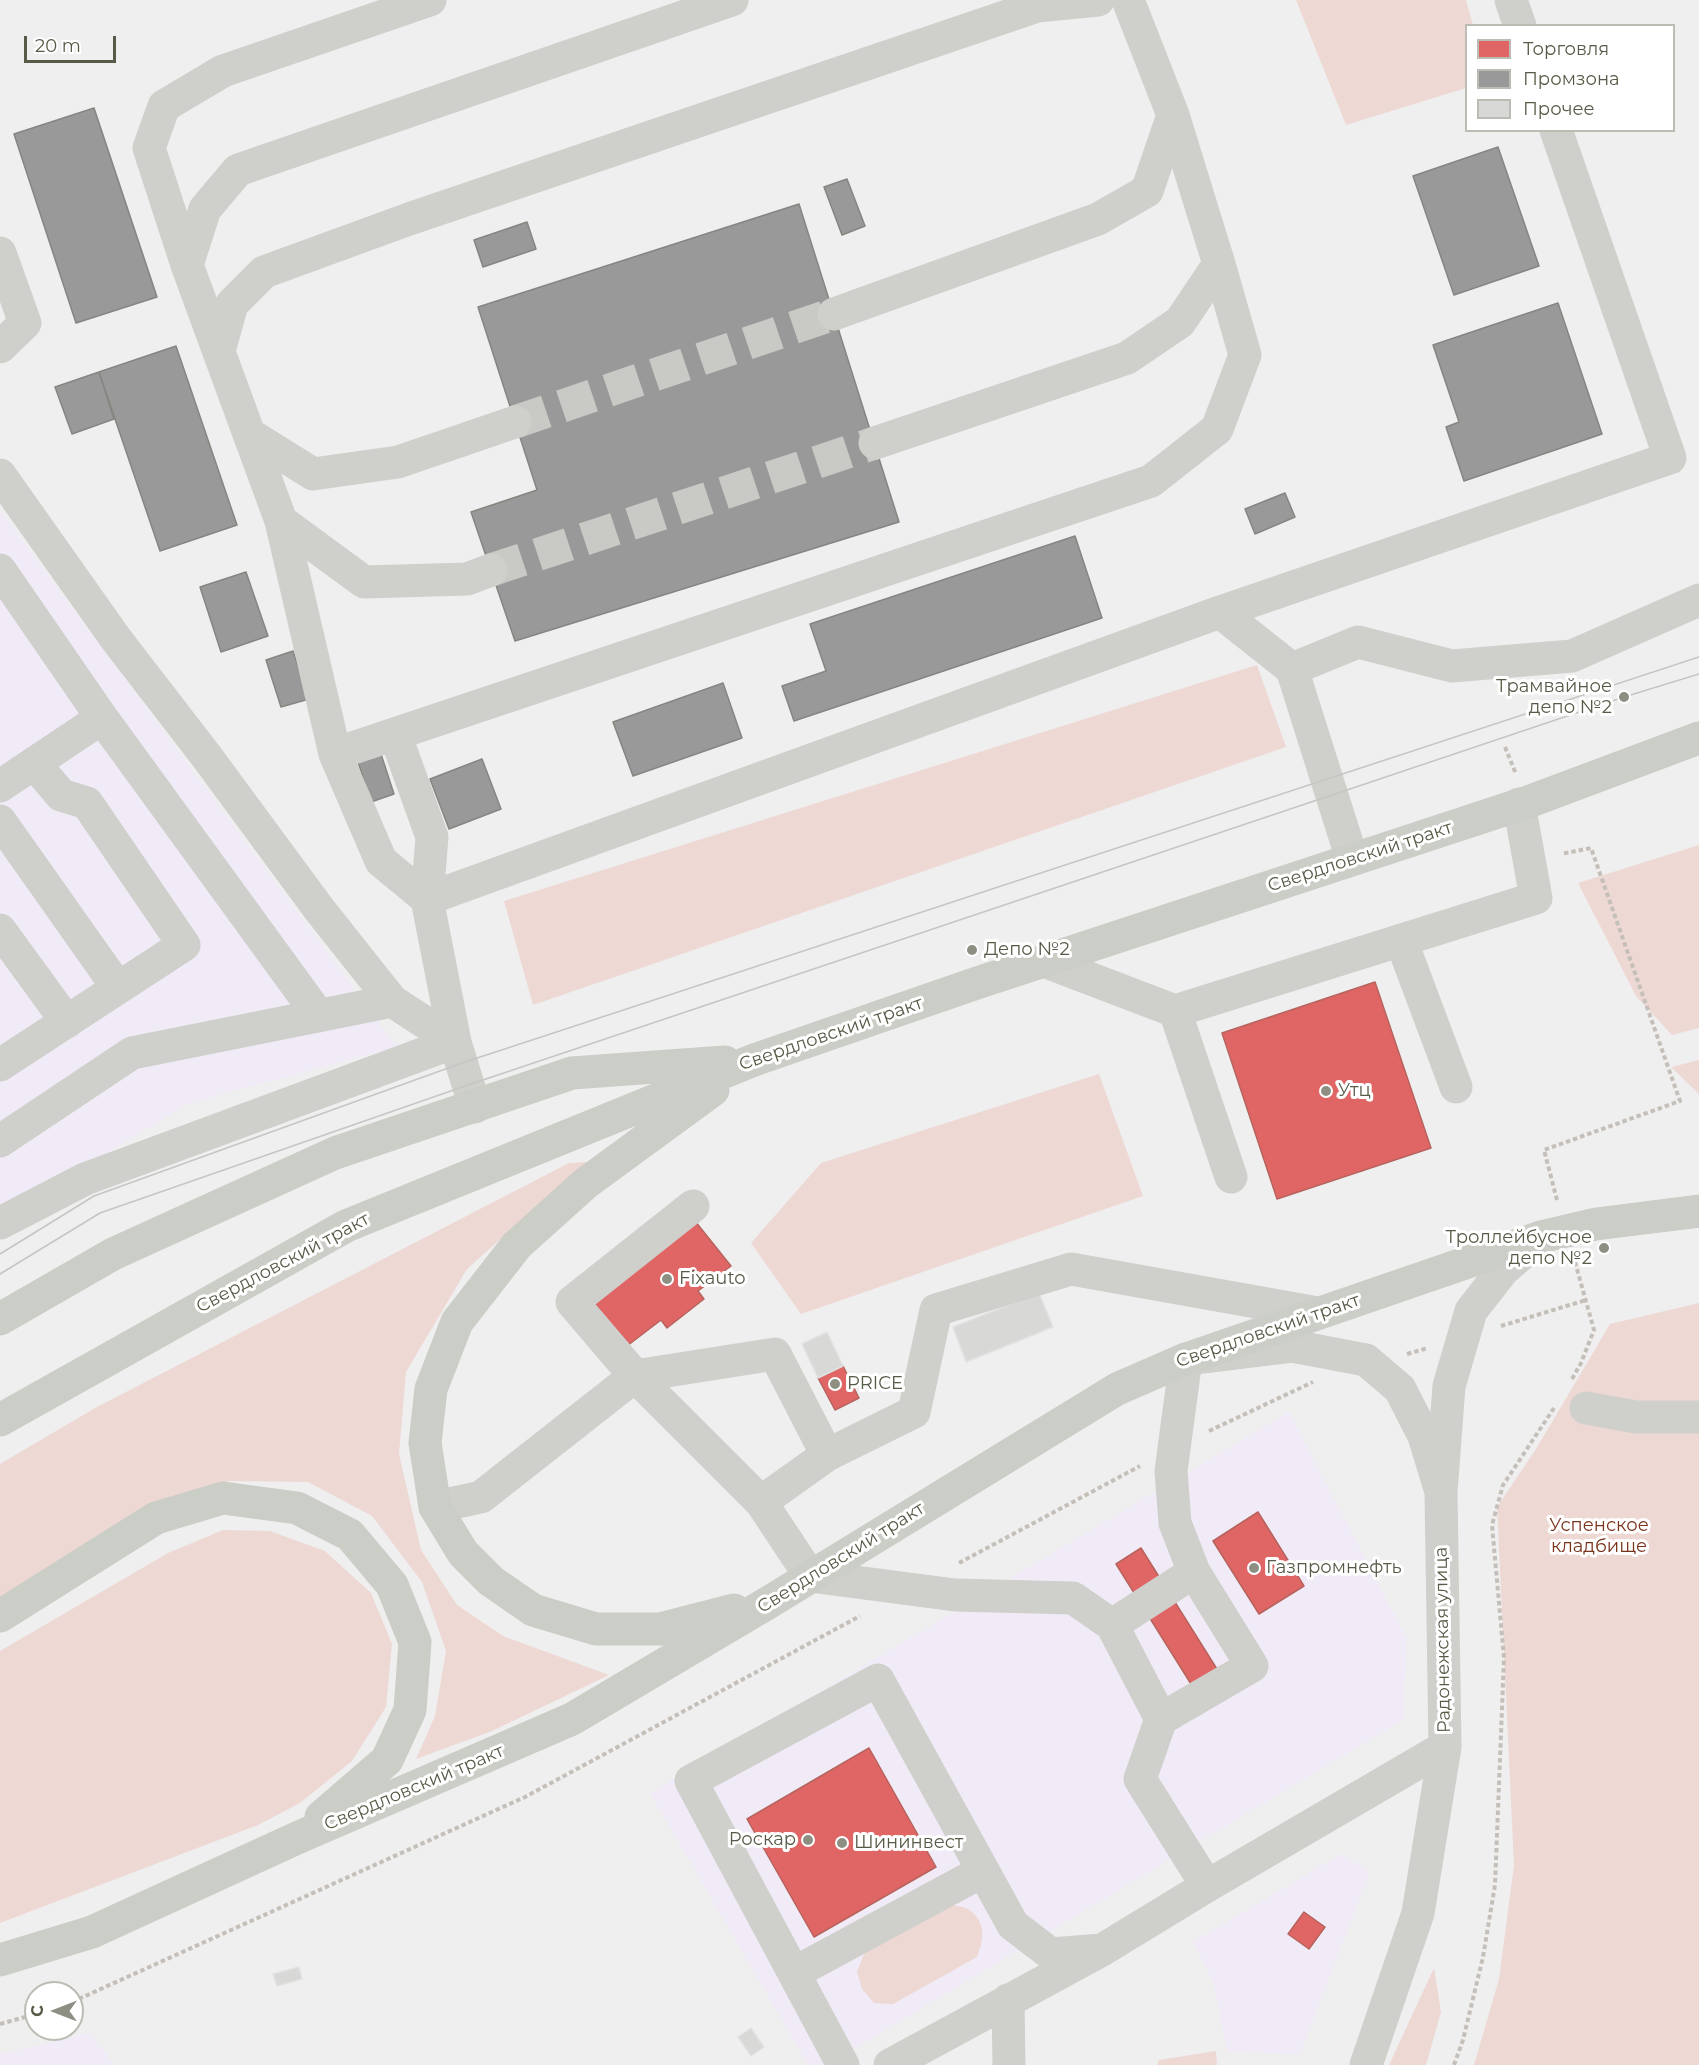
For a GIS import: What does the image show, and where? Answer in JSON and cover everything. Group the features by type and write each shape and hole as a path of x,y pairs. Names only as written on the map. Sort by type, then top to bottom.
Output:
{"main road":[{"name":"Свердловский тракт","path":"0,1420 346,1226 754,1060 1044,961 1523,803 1699,738"},
{"path":"1523,803 1699,762"},
{"path":"0,1319 113,1254 335,1153 572,1073 754,1060"},
{"path":"754,1060 586,1183 517,1245 457,1322 431,1389 424,1443 435,1507 463,1553 491,1581 533,1610 596,1629 660,1629 771,1600"},
{"name":"Свердловский тракт","path":"0,1960 92,1932 297,1838 572,1719 1117,1389 1186,1359 1554,1234 1596,1224 1699,1211"},
{"path":"0,1616 156,1518 223,1498 297,1508 350,1535 392,1585 416,1642 410,1710 387,1760 297,1838"}],"street":[{"path":"427,899 381,861 335,753 281,520 187,265 149,148 164,106 223,71 430,0"},
{"path":"187,265 205,209 238,170 732,0"},
{"path":"219,351 232,304 264,272 409,219 1037,6 1099,0 1133,12 1173,115 1220,264 1245,355 1217,429 1151,481 335,753"},
{"path":"1511,0 1519,24"},
{"path":"834,314 1098,219 1147,191 1173,115"},
{"path":"427,899 1220,612 1670,458 1557,132"},
{"path":"0,254 25,323 0,347"},
{"path":"875,443 1127,358 1180,322 1220,264"},
{"path":"249,434 313,474 398,462 515,422"},
{"path":"0,475 116,639 207,757 319,909 392,1001 455,1042"},
{"path":"281,520 364,582 467,579 491,570"},
{"path":"0,570 102,718 319,1016"},
{"path":"1292,669 1358,642 1452,666 1572,656 1699,600"},
{"path":"1220,612 1292,669 1352,859"},
{"path":"0,786 102,718"},
{"path":"395,734 432,837 427,899 455,1042 475,1107"},
{"path":"0,1065 184,945 87,803 61,795 34,763"},
{"path":"1044,961 1175,1011 1536,898 1523,803"},
{"path":"0,821 118,988"},
{"path":"0,930 67,1022"},
{"path":"1401,940 1456,1087"},
{"path":"0,1141 132,1053 392,1001"},
{"path":"1175,1011 1231,1177"},
{"path":"0,1223 85,1179 455,1042"},
{"path":"693,1206 572,1302 635,1376 761,1502 810,1576 955,1595 1073,1598 1112,1625 1161,1719"},
{"name":"Радонежская улица","path":"1366,2065 1418,1913 1445,1747 1441,1492 1449,1386 1471,1311 1503,1270 1554,1234"},
{"path":"761,1502 826,1455 914,1412 936,1310 1071,1269 1318,1314"},
{"path":"1207,1886 1140,1779 1161,1719 1252,1666 1194,1572 1175,1523 1171,1471 1186,1359 1292,1346 1366,1360 1400,1389 1424,1436 1441,1492"},
{"path":"435,1507 481,1497 635,1376 776,1354 826,1455"},
{"path":"1570,1398 1636,1417 1699,1417"},
{"path":"1112,1625 1194,1572"},
{"path":"843,2065 691,1781 878,1680 1013,1925 1051,1954 1102,1950"},
{"path":"890,2065 1102,1950 1445,1747"},
{"path":"794,1973 983,1871"},
{"path":"1008,2000 1009,2065"}],"path":[{"path":"1505,747 1523,803"},
{"path":"1454,2065 1463,2040 1483,1957 1495,1885 1504,1658 1492,1525 1503,1485 1570,1398 1594,1330 1586,1300 1554,1234 1544,1150 1680,1101 1591,848 1553,856"},
{"path":"1371,1365 1586,1300"},
{"path":"952,1567 1174,1448 1322,1380"},
{"path":"84,1997 525,1797 868,1612"},
{"path":"0,2024 24,2017"}],"shaded area":[{"path":"0,510 397,1047 190,1103 0,1217"},
{"path":"1289,1412 1407,1639 1403,1720 827,2065 808,2065 650,1793"},
{"path":"1341,1854 1370,1872 1300,2054 1227,2052 1213,1982 1193,1942"},
{"path":"90,2033 115,2065 0,2065 0,2054 56,2041 84,2041 84,2034"}],"green space":[{"path":"1296,0 1466,0 1473,24 1465,24 1465,88 1346,125"},
{"path":"1257,665 1286,747 533,1005 504,901"},
{"path":"1699,845 1699,1028 1672,1035 1636,996 1578,883"},
{"path":"1699,1060 1699,1094 1671,1067"},
{"path":"1099,1074 1143,1196 801,1314 751,1243 821,1163"},
{"path":"587,1162 467,1269 406,1372 399,1454 421,1550 457,1605 503,1636 609,1675 492,1731 416,1759 435,1716 446,1651 422,1582 372,1516 308,1482 229,1481 172,1499 0,1603 0,1464 95,1408 569,1163"},
{"name":"Успенское кладбище","path":"1699,1303 1699,2065 1474,2065 1499,1979 1514,1865 1497,1507 1536,1449 1610,1324"},
{"path":"223,1530 270,1531 325,1551 371,1593 392,1644 386,1707 352,1761 300,1803 258,1825 0,1923 0,1651 168,1553"},
{"path":"949,1904 968,1909 978,1919 982,1937 977,1957 893,2004 874,2003 862,1989 857,1971 865,1952"},
{"path":"1434,1968 1441,2012 1426,2065 1389,2065"},
{"path":"1216,2051 1217,2065 1157,2065 1159,2060"}],"building: Торговля":[{"name":"Утц","path":"1375,982 1431,1148 1277,1199 1222,1033"},
{"name":"Fixauto","path":"695,1221 731,1266 698,1291 704,1299 667,1328 661,1320 627,1346 592,1300"},
{"path":"843,1366 859,1398 835,1410 818,1378"},
{"path":"1258,1512 1304,1586 1259,1614 1213,1541"},
{"path":"1141,1548 1227,1685 1201,1700 1116,1564"},
{"name":"Шининвест","path":"869,1748 936,1867 814,1937 747,1819"},
{"path":"1304,1912 1325,1927 1309,1949 1288,1934"}],"building: Промзона":[{"path":"94,108 157,297 76,323 14,134"},
{"path":"1498,147 1539,266 1454,295 1413,176"},
{"path":"847,179 865,226 842,235 824,187"},
{"path":"799,204 899,522 515,641 471,512 537,490 478,307"},
{"path":"527,222 536,249 483,267 474,240"},
{"path":"1558,303 1602,434 1464,481 1446,427 1459,422 1433,345"},
{"path":"176,346 237,525 160,551 99,372"},
{"path":"99,372 114,419 72,434 55,387"},
{"path":"1285,493 1295,517 1255,534 1245,509"},
{"path":"1075,536 1102,618 794,721 782,686 826,671 810,624"},
{"path":"246,572 268,636 221,652 200,587"},
{"path":"293,651 309,699 281,707 266,660"},
{"path":"723,683 742,738 633,776 613,722"},
{"path":"380,751 394,794 371,802 357,759"},
{"path":"482,759 501,809 449,829 430,779"}],"building: Прочее":[{"path":"1039,1293 1053,1327 966,1362 953,1327"},
{"path":"827,1332 843,1366 818,1378 802,1344"},
{"path":"299,1967 302,1979 277,1986 273,1974"},
{"path":"751,2028 764,2047 751,2056 738,2037"}],"tunnel":[{"path":"515,422 834,314"},
{"path":"491,570 875,443"}],"tram line":[{"path":"0,1254 94,1196 462,1063 1699,657"},
{"path":"0,1274 100,1213 468,1085 1624,697 1699,674"}],"place":[{"name":"Трамвайное депо №2","path":"1624,697"},
{"name":"Депо №2","path":"972,950"},
{"name":"Утц","path":"1326,1091"},
{"name":"Троллейбусное депо №2","path":"1604,1248"},
{"name":"Fixauto","path":"667,1279"},
{"name":"PRICE","path":"835,1384"},
{"name":"Газпромнефть","path":"1254,1568"},
{"name":"Роскар","path":"808,1840"},
{"name":"Шининвест","path":"842,1843"}]}
